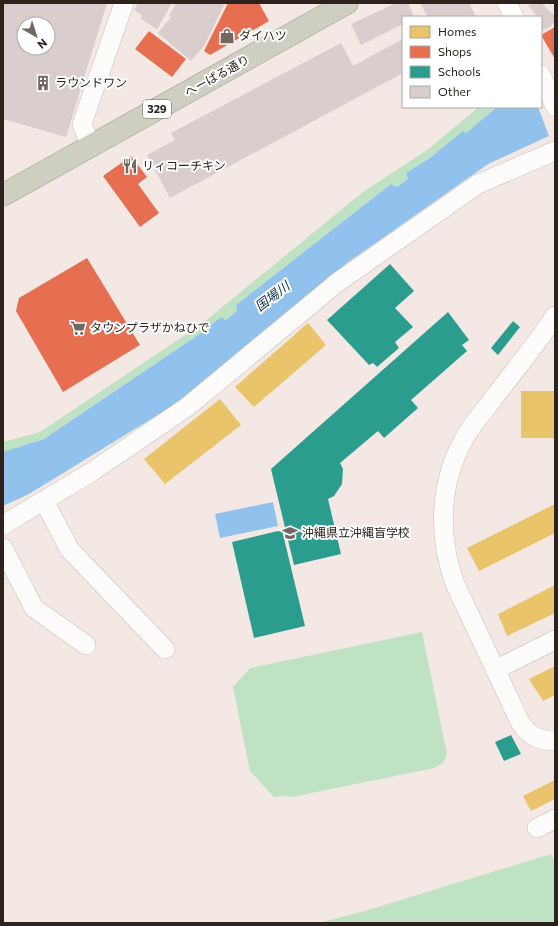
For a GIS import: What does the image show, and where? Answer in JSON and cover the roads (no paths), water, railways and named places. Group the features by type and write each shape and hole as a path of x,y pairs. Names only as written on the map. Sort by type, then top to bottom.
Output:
{"highway":[{"name":"へーばる通り","path":"3,195 347,3"}],"street":[{"path":"92,146 82,124 124,3"},
{"path":"507,3 514,16"},
{"path":"542,78 555,106"},
{"path":"3,525 90,473 187,407 338,282 478,184 555,151"},
{"path":"555,316 547,341 468,432 451,470 444,499 443,525 449,567 458,592 512,706 526,730 532,736 540,740 555,741"},
{"path":"44,501 70,550 165,649"},
{"path":"3,548 34,608 86,645"},
{"path":"495,670 555,640"},
{"path":"537,828 555,819"}],"water":[{"name":"国場川","path":"496,108 538,108 549,136 488,164 347,263 190,395 29,494 3,506 3,452 44,439 201,333 221,317 226,320 237,311 236,305 391,184 397,187 408,179 406,173 431,157 463,131 466,133"},
{"path":"273,502 278,526 220,538 215,514"}],"place":[{"name":"ダイハツ","path":"227,36"},
{"name":"ラウンドワン","path":"43,83"},
{"name":"リィコーチキン","path":"130,166"},
{"name":"タウンプラザかねひで","path":"78,328"},
{"name":"沖縄県立沖縄盲学校","path":"290,533"}]}
